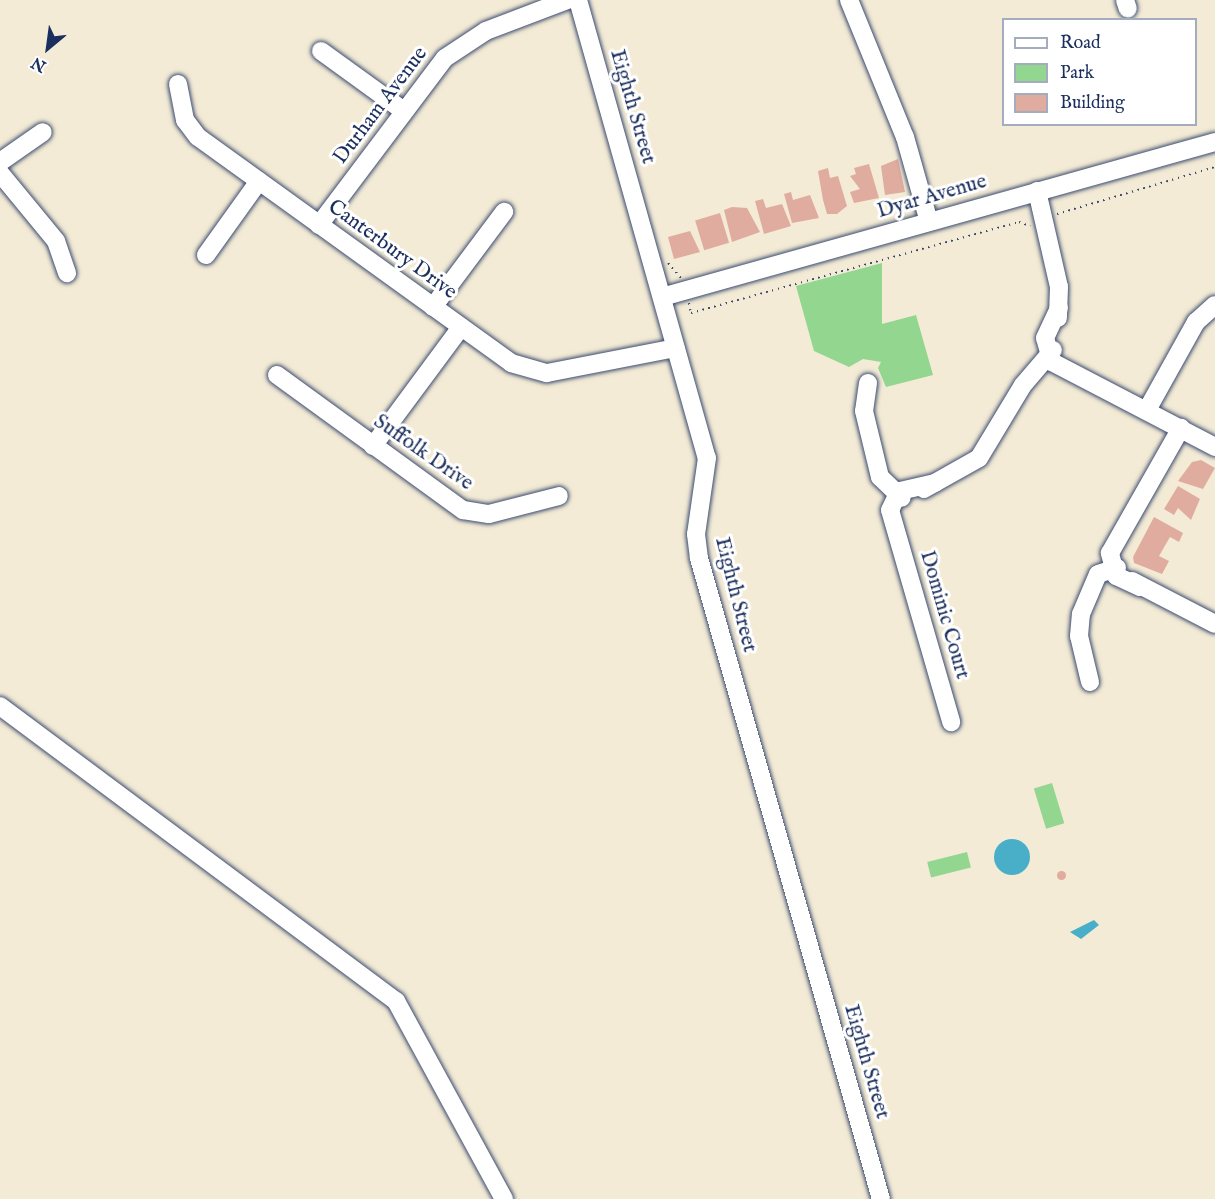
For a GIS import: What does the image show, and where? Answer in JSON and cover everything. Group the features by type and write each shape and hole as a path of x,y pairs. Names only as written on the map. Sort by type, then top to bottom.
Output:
{"street":[{"path":"849,0 905,137 929,222"},
{"name":"Durham Avenue","path":"319,225 404,111 457,47 525,18 575,4"},
{"name":"Eighth Street","path":"575,4 707,458 696,534 699,558 881,1199"},
{"path":"321,51 404,111"},
{"name":"Canterbury Drive","path":"178,84 191,129 501,358 534,371 561,371 674,341"},
{"path":"0,162 43,132"},
{"name":"Dyar Avenue","path":"662,297 1215,142"},
{"path":"0,172 56,241 67,273"},
{"path":"206,255 259,181"},
{"path":"868,383 864,411 878,465 899,495 935,483 979,458 1023,385 1049,352 1059,308 1052,261 1033,192"},
{"path":"433,307 504,212"},
{"path":"1147,410 1196,322 1215,305"},
{"path":"374,446 461,327"},
{"path":"1049,352 1084,376 1215,447"},
{"name":"Suffolk Drive","path":"277,375 463,510 489,514 559,496"},
{"path":"1090,682 1079,624 1093,585 1114,569 1124,534 1181,428"},
{"name":"Dominic Court","path":"899,495 894,522 951,722"},
{"path":"1114,569 1140,587 1215,624"},
{"path":"0,706 396,1001 504,1199"}],"path":[{"path":"665,251 686,291 691,313 1019,222 1042,224 1060,211 1215,167"}],"green space":[{"path":"882,263 882,324 916,315 933,375 886,387 878,368 881,362 863,359 849,367 814,351 796,286"},
{"path":"1052,783 1064,823 1046,829 1034,789"},
{"path":"967,852 971,868 931,877 927,862"}],"water":[{"path":"1012,839 1025,844 1030,857 1025,870 1012,875 999,870 994,857 999,844"},
{"path":"1094,920 1099,925 1081,939 1070,932"}],"building":[{"path":"898,159 905,192 885,195 881,166"},
{"path":"869,164 879,198 854,203 850,192 860,189 850,176 856,174 854,168"},
{"path":"828,168 830,178 838,176 847,206 837,214 827,214 823,200 818,171"},
{"path":"791,192 793,200 810,195 819,218 792,223 784,194"},
{"path":"763,199 766,208 782,204 791,226 764,234 755,201"},
{"path":"732,207 747,208 760,232 732,242 724,210"},
{"path":"720,213 729,243 704,250 695,221"},
{"path":"690,231 700,252 674,259 668,237"},
{"path":"1201,460 1215,468 1203,489 1178,481 1192,462"},
{"path":"1178,486 1200,499 1191,520 1178,508 1174,515 1164,509"},
{"path":"1154,517 1183,533 1179,542 1170,537 1159,556 1169,561 1162,574 1134,563 1133,557"},
{"path":"1061,871 1065,875 1061,879 1057,875"}]}
